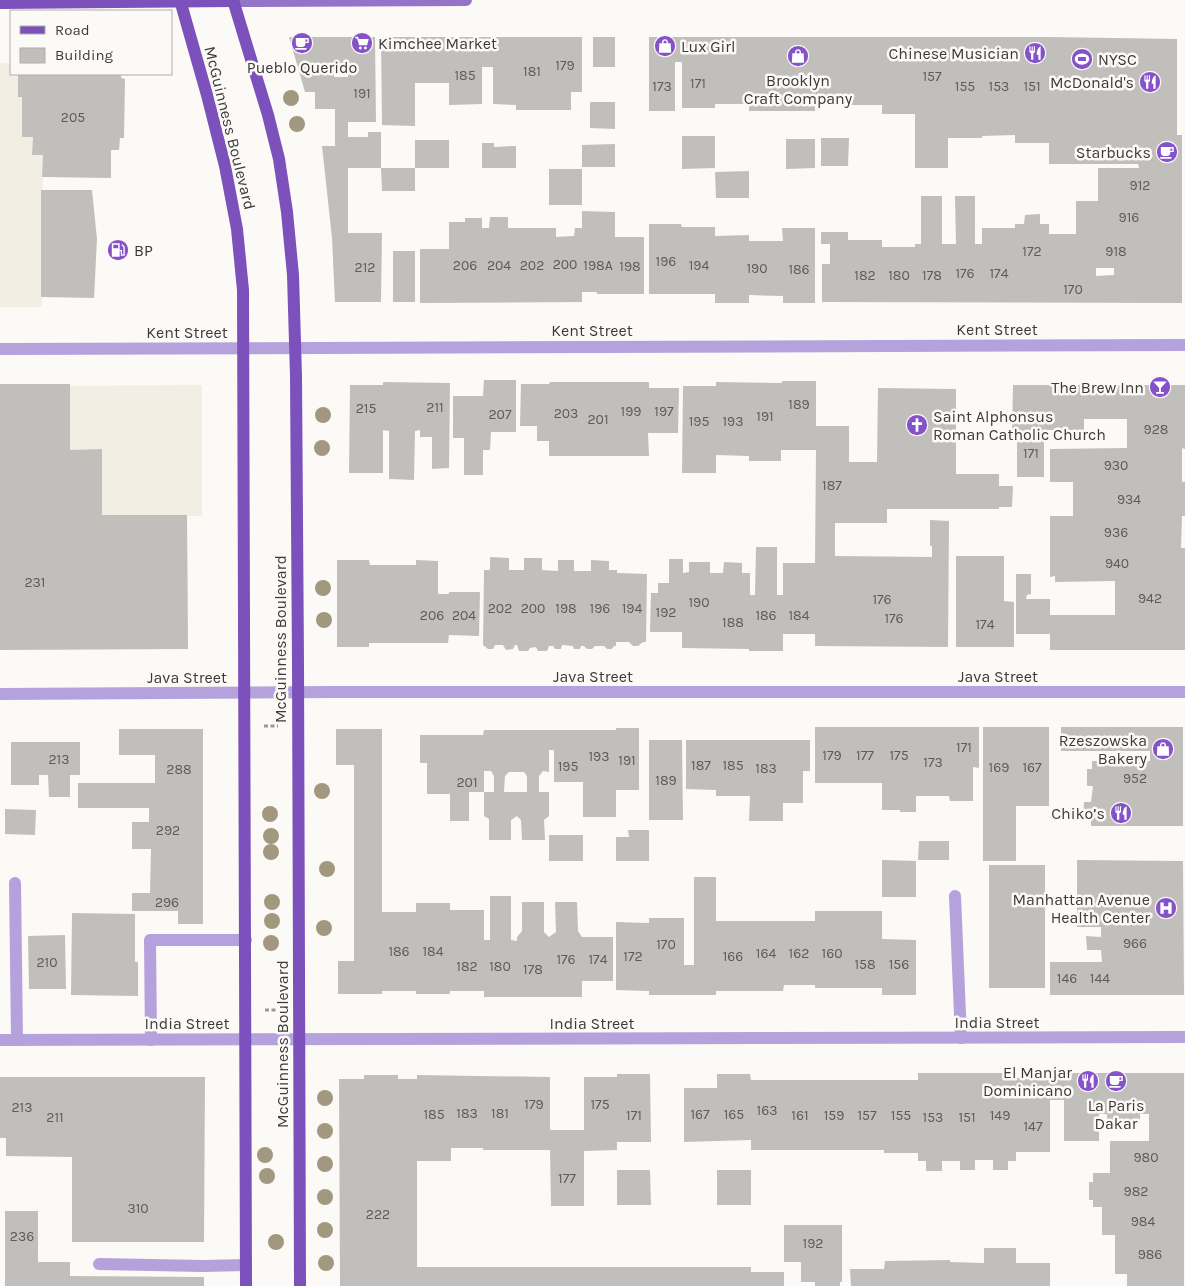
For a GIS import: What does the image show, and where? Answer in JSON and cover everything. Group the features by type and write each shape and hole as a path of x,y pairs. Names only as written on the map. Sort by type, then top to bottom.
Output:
{"main road":[{"path":"0,3 180,0 466,0"},
{"name":"McGuinness Boulevard","path":"180,0 207,95 232,198 243,290 246,1286"},
{"name":"McGuinness Boulevard","path":"233,0 268,115 279,159 292,254 295,348 300,1286"}],"street":[{"name":"Kent Street","path":"0,348 1185,345"},
{"name":"Java Street","path":"0,694 1185,692"},
{"path":"15,883 17,1040"},
{"path":"955,896 961,1038"},
{"path":"151,1040 150,940 246,940"},
{"name":"India Street","path":"0,1040 1185,1037"},
{"path":"99,1264 246,1265"}],"path":[{"path":"260,726 281,726"},
{"path":"261,1010 283,1010"}],"shaded area":[{"path":"0,63 10,63 10,75 18,75 18,96 22,97 22,137 33,137 32,155 43,155 42,307 0,307"},
{"path":"202,385 202,516 187,516 188,649 0,386"}],"building":[{"path":"289,37 375,37 376,122 348,122 348,137 368,137 368,132 381,132 381,168 348,168 348,233 382,233 381,302 335,302 332,238 322,146 335,146 335,109 315,109 315,92 305,92","holes":["334,68 348,68 348,77 334,77"]},
{"path":"381,37 582,37 582,92 571,92 571,110 516,110 516,105 493,104 493,67 482,67 482,104 449,105 449,83 415,83 415,126 382,125"},
{"path":"593,37 615,37 615,67 593,67"},
{"path":"649,37 1049,37 1177,39 1177,135 1182,135 1182,303 822,302 822,264 830,264 830,244 821,244 821,232 848,232 848,240 882,240 882,247 915,247 915,244 921,244 921,196 942,196 942,244 956,244 955,196 975,196 975,244 982,244 982,228 1015,228 1015,224 1024,224 1025,215 1040,214 1040,224 1049,224 1049,234 1076,234 1076,201 1098,201 1098,168 1139,168 1138,164 1049,164 1049,143 1015,143 1015,135 982,136 982,138 948,138 948,168 915,168 915,114 882,114 882,105 815,105 815,111 749,111 749,104 715,104 715,108 682,108 682,62 675,62 675,111 649,111","holes":["1096,268 1114,268 1114,275 1096,276"]},
{"path":"18,75 121,75 121,78 125,79 124,138 120,138 119,150 111,150 111,178 42,177 43,155 32,155 33,137 22,137 22,97 18,97"},
{"path":"590,102 615,102 615,129 590,128"},
{"path":"682,136 715,136 715,168 682,169"},
{"path":"821,138 849,138 848,166 821,166"},
{"path":"786,139 815,139 815,168 786,169"},
{"path":"415,140 449,140 449,168 415,168"},
{"path":"482,143 494,143 494,147 516,146 516,168 482,168"},
{"path":"615,144 615,167 582,167 582,145"},
{"path":"381,168 415,168 415,191 382,191"},
{"path":"549,169 582,169 582,205 549,205"},
{"path":"749,171 749,198 716,198 715,172"},
{"path":"41,190 92,190 97,239 94,298 41,297"},
{"path":"582,211 615,212 615,237 644,237 644,294 597,294 597,292 582,292 582,302 420,303 420,249 449,249 449,222 465,222 465,218 482,218 482,228 489,228 490,217 508,217 508,228 556,228 556,237 574,236 575,228 582,228"},
{"path":"649,224 715,227 715,236 749,235 749,241 783,241 782,228 815,228 815,303 783,303 783,296 749,295 749,303 715,303 715,294 649,294"},
{"path":"393,251 415,251 415,302 393,302"},
{"path":"484,380 516,380 516,432 491,432 490,450 483,450 483,475 464,475 464,438 453,438 453,396 483,396"},
{"path":"782,381 816,381 816,426 849,426 849,462 877,462 878,388 956,389 956,474 999,474 999,486 1013,486 1012,507 999,507 999,509 887,509 887,523 835,523 835,556 932,557 930,520 949,521 948,647 815,646 815,634 783,634 783,651 682,648 682,632 650,632 651,593 658,593 658,583 669,583 669,559 683,559 683,573 689,572 689,562 710,562 710,573 723,573 724,562 742,563 742,573 750,573 750,595 755,595 756,547 777,547 777,595 783,595 783,563 815,563 816,450 781,450 781,461 749,461 749,456 716,455 716,473 682,473 683,386 716,386 716,382 782,383"},
{"path":"383,382 450,383 449,468 432,469 432,437 420,437 420,430 415,431 414,480 389,479 389,431 383,430 383,473 349,473 350,385 383,385"},
{"path":"550,382 649,382 649,388 679,388 678,433 648,433 649,456 549,456 549,441 537,441 537,426 520,426 521,384 549,384"},
{"path":"0,384 70,384 70,450 102,449 102,515 187,515 188,649 0,650"},
{"path":"1013,385 1185,385 1185,449 1182,448 1182,482 1185,482 1185,516 1182,516 1181,548 1185,548 1185,650 1050,650 1050,634 1016,634 1016,574 1031,574 1031,594 1027,595 1026,599 1050,599 1050,615 1115,615 1115,581 1055,582 1055,576 1050,577 1050,516 1073,516 1073,482 1050,482 1050,449 1127,448 1127,419 1084,419 1084,430 1044,430 1044,477 1017,477 1017,430 1012,430"},
{"path":"956,556 1004,556 1004,601 1014,602 1014,647 956,647"},
{"path":"490,557 509,558 509,570 524,570 524,558 542,558 542,570 558,571 558,560 574,560 574,571 591,571 591,560 609,561 609,570 617,570 617,573 647,574 646,642 633,646 629,642 616,642 616,646 612,649 607,649 604,646 595,646 592,649 587,649 581,646 580,649 574,649 573,646 562,645 561,649 549,646 547,651 538,651 536,647 530,648 528,651 519,651 517,645 513,649 506,650 503,645 495,645 493,649 488,649 483,645 484,570 490,570"},
{"path":"337,560 369,560 370,565 416,565 416,560 438,561 438,594 480,592 479,636 449,635 448,643 369,643 369,647 337,647"},
{"path":"815,727 979,727 979,768 973,767 973,801 950,801 949,796 916,796 916,812 882,810 882,783 815,783"},
{"path":"983,727 1049,727 1049,806 1016,806 1016,861 983,861"},
{"path":"1061,727 1183,727 1183,826 1091,826 1091,819 1083,819 1084,802 1091,802 1093,786 1087,786 1087,769 1092,769 1092,761 1150,761 1150,751 1061,751"},
{"path":"616,728 639,728 639,790 616,790 616,817 583,817 583,782 554,782 554,750 549,750 549,772 543,771 539,776 539,792 549,792 549,816 544,820 545,840 522,840 521,820 517,816 511,820 511,840 489,840 489,819 484,816 484,792 469,792 469,821 450,821 450,794 427,794 427,763 420,763 420,735 483,735 484,730 616,730","holes":["484,771 491,771 494,776 494,792 484,792","509,772 524,772 527,776 527,792 504,792 505,776"]},
{"path":"119,729 203,729 203,924 178,924 178,911 132,911 132,893 150,893 151,849 132,849 132,822 149,822 149,808 78,808 78,783 155,783 155,755 119,755"},
{"path":"336,729 382,729 382,912 416,912 416,903 450,903 450,910 484,910 484,940 490,940 490,896 511,896 511,940 517,941 517,937 522,931 522,902 544,902 544,932 549,937 556,932 555,902 577,902 578,931 582,937 613,937 613,981 582,981 582,997 484,997 484,991 450,991 450,994 382,991 382,994 338,994 338,961 354,961 354,765 336,765"},
{"path":"649,740 682,740 683,820 649,820"},
{"path":"686,740 810,740 810,771 803,771 803,803 783,803 783,821 749,821 750,796 716,796 716,790 686,789"},
{"path":"11,742 80,742 80,775 70,775 70,797 49,797 48,775 39,775 39,785 11,785"},
{"path":"5,809 36,810 35,835 5,834"},
{"path":"628,830 649,830 649,861 616,861 616,837 629,837"},
{"path":"549,835 583,835 583,861 549,861"},
{"path":"919,841 949,841 949,860 918,860"},
{"path":"882,860 916,861 916,897 882,897"},
{"path":"1077,860 1183,861 1184,995 1050,995 1050,962 1102,962 1101,950 1087,950 1086,936 1101,937 1101,927 1077,927"},
{"path":"989,865 1045,865 1045,988 989,988"},
{"path":"694,877 716,877 716,921 815,921 815,911 882,911 882,939 916,940 916,995 882,995 882,988 815,988 815,985 784,985 783,991 716,991 716,995 649,995 649,991 616,990 616,922 649,923 649,918 684,918 684,965 694,965"},
{"path":"72,913 135,914 135,962 138,962 138,996 71,995"},
{"path":"65,935 66,989 29,989 28,936"},
{"path":"918,1073 1016,1073 1016,1078 1050,1077 1050,1073 1184,1073 1184,1286 1127,1286 1127,1274 1115,1274 1115,1235 1102,1235 1102,1207 1093,1207 1093,1200 1089,1200 1089,1182 1093,1182 1093,1173 1110,1173 1110,1141 1149,1141 1149,1114 1140,1114 1140,1123 1107,1123 1107,1114 1099,1114 1099,1141 1064,1141 1064,1100 1050,1100 1050,1152 1016,1152 1016,1161 1008,1161 1008,1170 993,1170 993,1160 975,1160 975,1170 960,1170 960,1161 942,1161 942,1171 926,1171 926,1161 918,1161 918,1153 884,1153 884,1150 751,1150 751,1140 684,1142 684,1088 717,1088 717,1074 750,1074 751,1080 918,1080"},
{"path":"617,1074 650,1074 651,1142 617,1142 617,1150 584,1151 584,1206 551,1206 550,1150 451,1148 451,1161 417,1161 417,1267 751,1267 751,1272 784,1272 784,1286 340,1286 339,1079 364,1079 364,1075 398,1075 398,1079 417,1079 417,1075 550,1077 550,1130 584,1130 584,1077 617,1077"},
{"path":"0,1077 205,1077 204,1242 72,1242 72,1157 6,1156 6,1138 0,1138"},
{"path":"617,1170 650,1170 651,1205 617,1205"},
{"path":"717,1170 751,1170 751,1205 717,1205"},
{"path":"5,1211 38,1211 38,1262 70,1262 70,1276 204,1277 204,1286 5,1286"},
{"path":"784,1225 842,1225 842,1282 840,1282 840,1286 815,1286 815,1282 801,1282 801,1262 784,1262"},
{"path":"984,1248 1016,1248 1016,1263 1050,1263 1050,1286 851,1286 850,1269 884,1269 885,1261 950,1260 950,1262 984,1263"}],"place":[{"name":"Pueblo Querido","path":"302,43"},
{"name":"Kimchee Market","path":"362,43"},
{"name":"Lux Girl","path":"665,46"},
{"name":"Chinese Musician","path":"1035,53"},
{"name":"Brooklyn Craft Company","path":"798,56"},
{"name":"NYSC","path":"1082,59"},
{"name":"McDonald's","path":"1150,82"},
{"name":"Starbucks","path":"1167,152"},
{"name":"BP","path":"118,250"},
{"name":"The Brew Inn","path":"1160,387"},
{"name":"Saint Alphonsus Roman Catholic Church","path":"917,425"},
{"name":"Rzeszowska Bakery","path":"1163,749"},
{"name":"Chiko’s","path":"1121,813"},
{"name":"Manhattan Avenue Health Center","path":"1166,908"},
{"name":"El Manjar Dominicano","path":"1088,1081"},
{"name":"La Paris Dakar","path":"1116,1081"}]}
